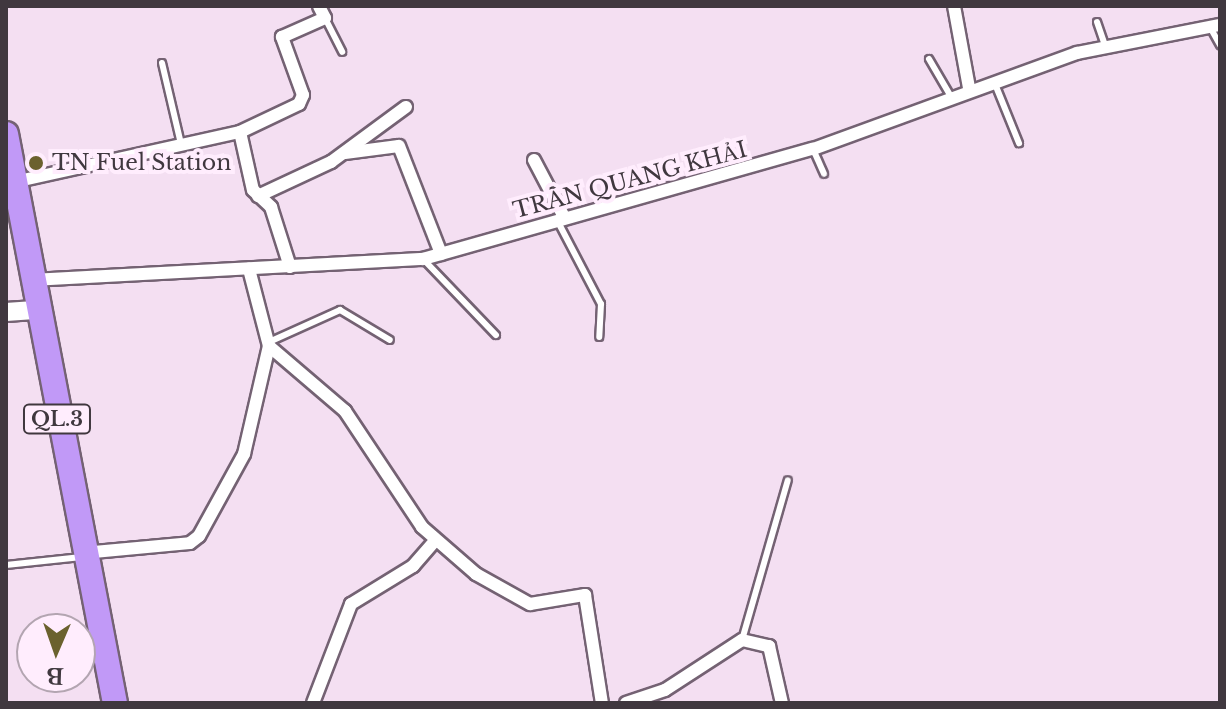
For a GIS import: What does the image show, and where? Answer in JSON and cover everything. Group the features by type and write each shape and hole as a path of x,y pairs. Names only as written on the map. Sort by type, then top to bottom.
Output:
{"highway":[{"name":"QL.3","path":"6,134 82,555 115,703"}],"main road":[{"path":"6,312 38,310"}],"street":[{"path":"954,6 969,88"},
{"path":"14,182 240,132 299,104 303,95 282,37 322,12"},
{"name":"TRẦN QUANG KHẢI","path":"33,280 423,259 813,149 969,88 1105,45 1215,26"},
{"path":"258,196 345,153 406,107"},
{"path":"240,132 258,196 271,207 290,267"},
{"path":"345,153 399,146 441,254"},
{"path":"534,160 561,218"},
{"path":"82,555 196,539 244,454 269,344 249,269"},
{"path":"269,344 345,411 435,541 530,604 584,594 602,703"},
{"path":"313,703 351,604 413,566 435,541"},
{"path":"626,703 665,690 742,640 769,646 782,703"}],"lane":[{"path":"322,12 342,52"},
{"path":"1097,22 1105,45"},
{"path":"1215,26 1220,45"},
{"path":"929,59 950,95"},
{"path":"162,63 181,144"},
{"path":"993,80 1019,143"},
{"path":"813,149 824,174"},
{"path":"561,218 601,304 599,337"},
{"path":"423,259 496,335"},
{"path":"269,344 340,310 390,340"},
{"path":"742,640 788,480"},
{"path":"6,565 82,555"}],"place":[{"name":"TN Fuel Station","path":"36,163"}]}
